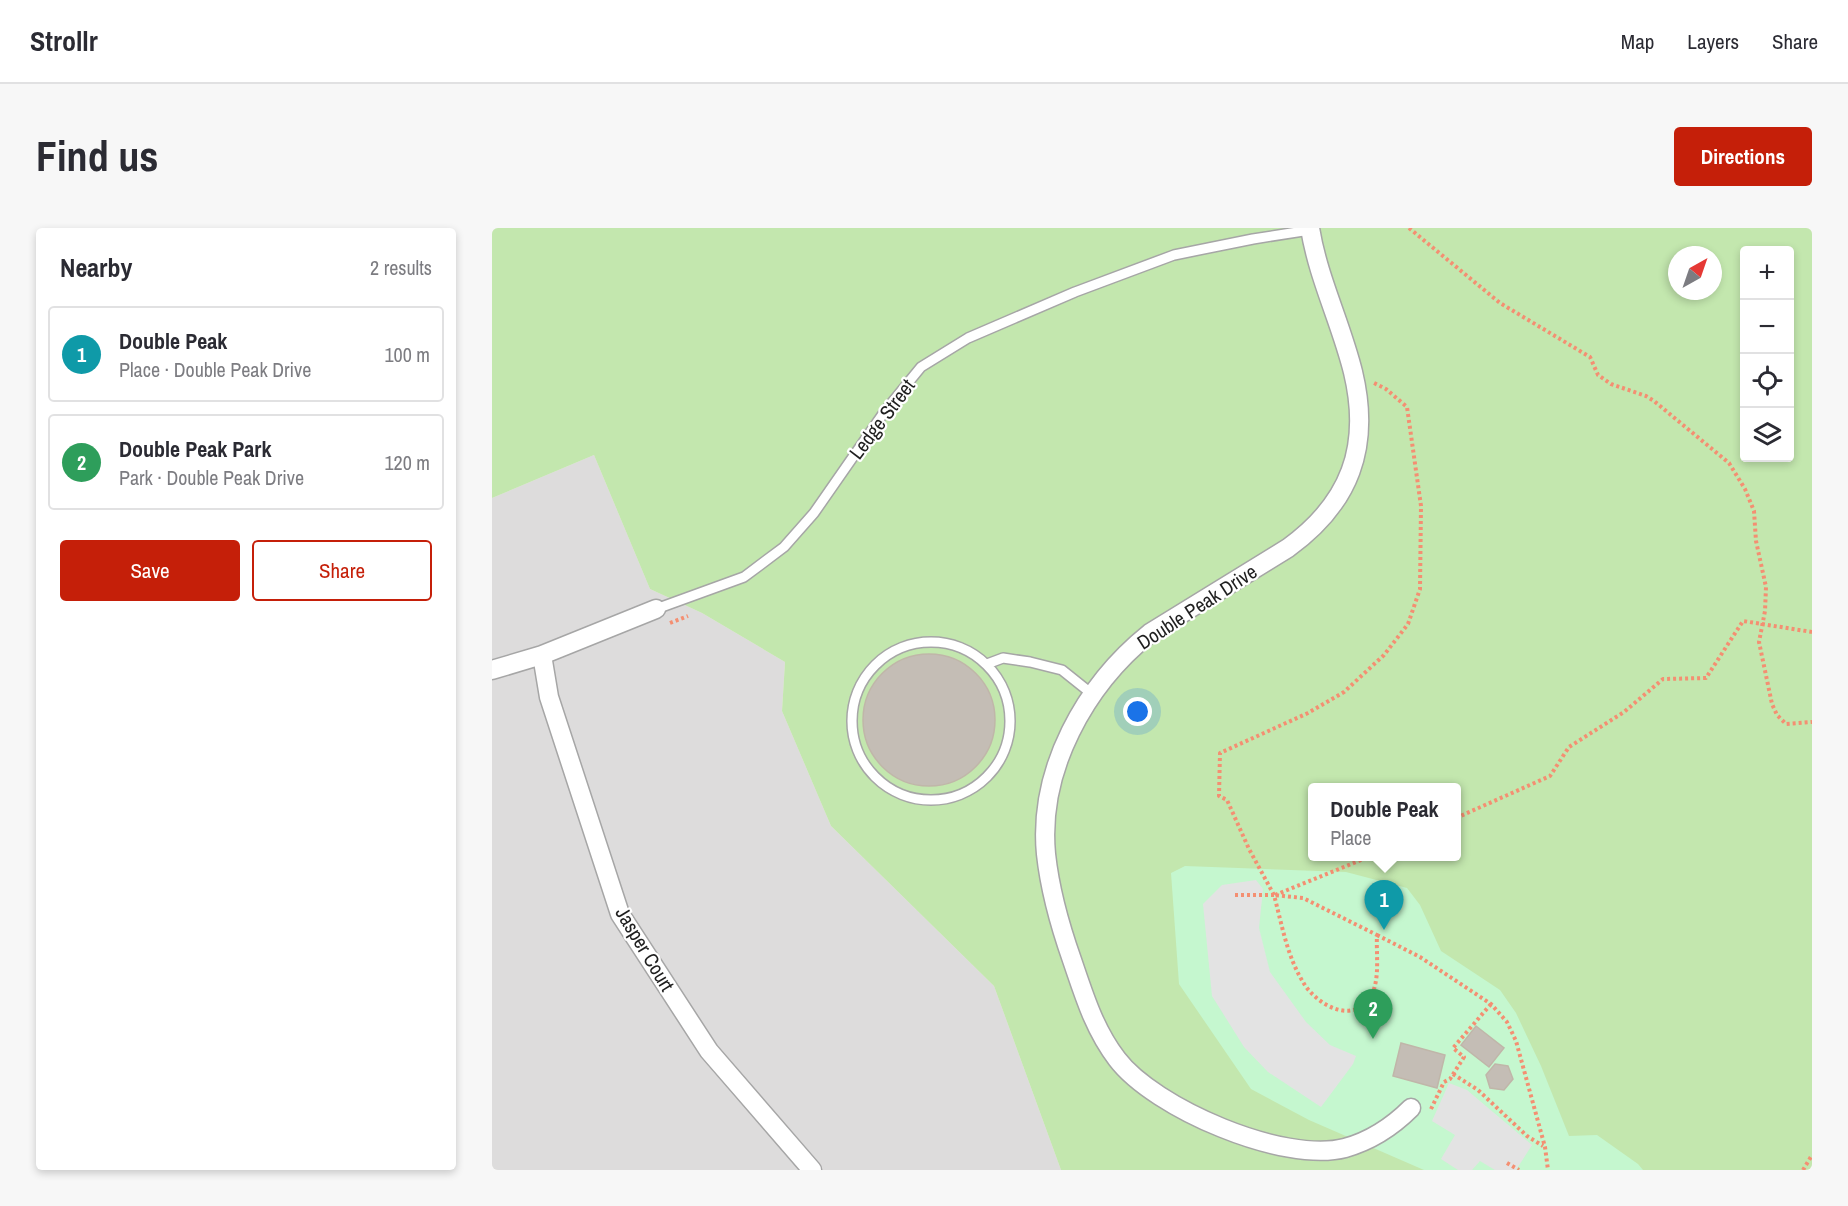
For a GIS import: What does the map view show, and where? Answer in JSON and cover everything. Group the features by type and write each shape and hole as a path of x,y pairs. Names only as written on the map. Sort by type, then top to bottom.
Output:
{"street":[{"name":"Double Peak Drive","path":"1310,229 1315,257 1353,371 1359,408 1358,444 1349,477 1325,516 1308,533 1288,548 1150,633 1116,664 1092,694 1075,722 1058,761 1048,808 1046,852 1050,883 1058,915 1092,1017 1118,1060 1147,1088 1184,1112 1260,1141 1312,1151 1344,1148 1372,1137 1411,1108"},
{"name":"Ledge Street","path":"492,670 542,655 656,609"},
{"name":"Jasper Court","path":"542,655 549,697 620,914 709,1051 812,1170"}],"lane":[{"name":"Ledge Street","path":"656,609 744,577 784,547 814,513 885,411 921,367 968,338 1075,292 1174,255 1310,229"},
{"path":"943,642 966,650 987,664 1003,687 1010,713 1008,740 998,765 979,785 954,797 927,800 901,794 878,779 862,760 854,736 852,711 860,687 874,666 894,651 902,648 917,643 943,642"},
{"path":"987,664 1003,658 1062,670 1092,694"}],"path":[{"path":"1409,228 1500,303 1590,357 1598,375 1611,384 1654,400 1729,463 1745,489 1754,511 1756,541 1766,587 1759,642 1772,704 1777,715 1786,724 1812,722"},
{"path":"1353,371 1386,389 1407,407 1420,506 1420,588 1408,624 1384,655 1344,692 1308,713 1220,753 1219,796 1227,800 1249,849 1274,895 1292,963 1304,985 1318,1000 1334,1010 1350,1011 1363,1006 1372,994 1376,979 1377,935"},
{"path":"1461,816 1550,776 1569,747 1624,712 1663,679 1706,678 1743,621 1812,632"},
{"path":"1274,895 1359,861"},
{"path":"1235,895 1303,898 1420,957 1491,1004 1507,1022 1516,1041 1545,1147 1548,1170"},
{"path":"1429,1113 1444,1082 1450,1079 1464,1057 1454,1048 1491,1004"},
{"path":"1453,1074 1478,1090 1527,1136 1545,1147"},
{"path":"1803,1170 1812,1155"},
{"path":"1507,1163 1519,1170"}],"shaded area":[{"path":"594,455 650,589 702,613 785,662 782,711 831,826 994,986 1061,1170 492,1170 492,498"},
{"path":"1256,880 1263,889 1259,928 1270,972 1306,1022 1330,1045 1356,1056 1353,1064 1321,1107 1268,1072 1244,1047 1212,996 1203,904 1222,885"},
{"path":"1449,1083 1467,1090 1532,1145 1516,1170 1495,1170 1480,1161 1472,1170 1458,1170 1441,1159 1455,1135 1432,1121"}],"green space":[{"path":"492,228 1812,228 1812,1170 1061,1170 994,986 831,826 782,711 785,662 702,613 650,589 594,455 492,498"},
{"path":"1185,866 1346,872 1407,888 1420,905 1441,951 1500,990 1516,1013 1541,1066 1569,1136 1597,1135 1643,1170 1424,1170 1309,1120 1251,1089 1179,984 1171,873"}],"building":[{"path":"929,654 954,659 976,673 990,695 995,720 990,745 976,767 954,781 929,786 904,781 882,767 868,745 863,720 868,695 882,673 904,659"},
{"path":"1476,1026 1504,1048 1489,1067 1461,1045"},
{"path":"1401,1043 1445,1055 1437,1088 1393,1076"},
{"path":"1495,1064 1508,1066 1513,1079 1504,1090 1490,1088 1486,1075"}],"place":[{"name":"Double Peak","path":"1384,930"},
{"name":"Double Peak Park","path":"1373,1039"}]}
